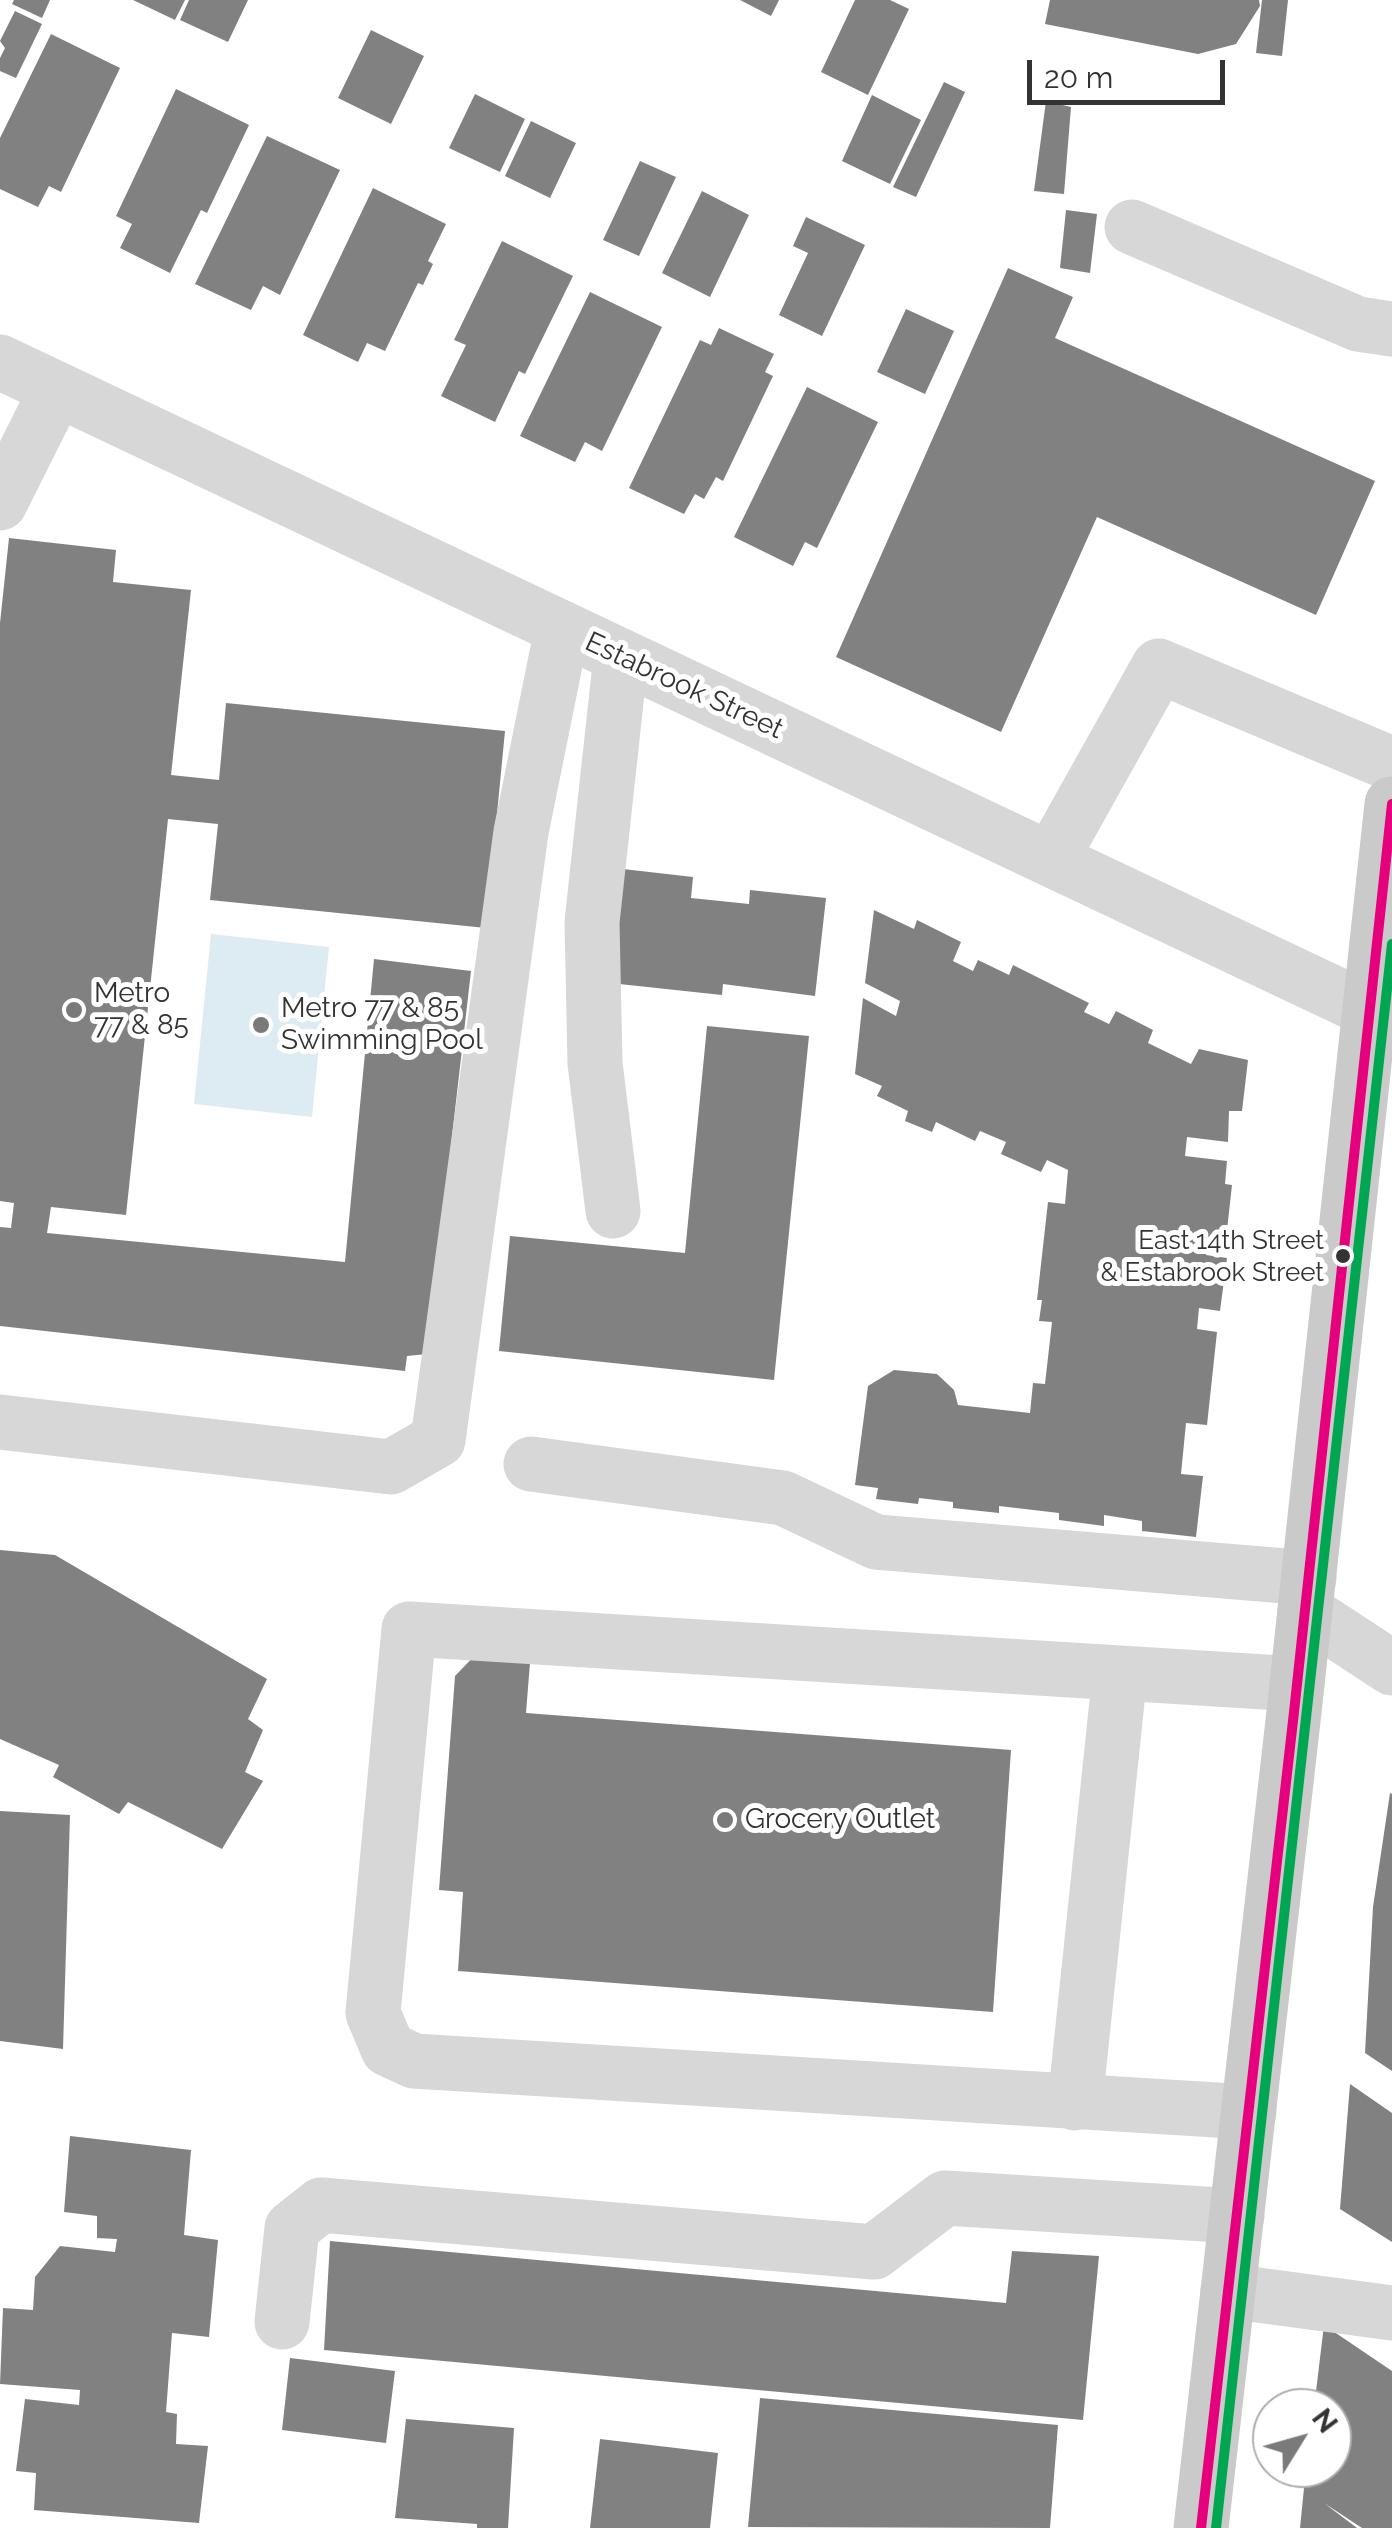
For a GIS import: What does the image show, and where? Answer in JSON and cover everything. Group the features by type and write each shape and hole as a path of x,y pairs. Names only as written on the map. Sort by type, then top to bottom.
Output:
{"main road":[{"path":"1201,2528 1392,804"}],"street":[{"path":"1132,227 1358,324 1392,328"},
{"name":"Estabrook Street","path":"0,362 1369,1010"},
{"path":"0,503 58,388"},
{"path":"0,1422 391,1467 438,1440 521,832 562,628"},
{"path":"613,1211 595,1062 592,922 621,656"},
{"path":"1050,859 1159,666 1392,764"},
{"path":"530,1464 783,1498 876,1542 1307,1595 1392,1668"},
{"path":"1249,2112 414,2060 388,2049 373,2013 409,1628 1297,1684"},
{"path":"1075,2103 1120,1673"},
{"path":"282,2322 292,2228 322,2205 874,2252 945,2198 1237,2216"},
{"path":"1228,2291 1392,2312"}],"shaded area":[{"name":"Metro 77 & 85 Swimming Pool","path":"211,934 329,947 312,1117 194,1104"}],"building":[{"path":"14,0 50,0 42,18 12,4"},
{"path":"133,0 185,0 175,20"},
{"path":"189,0 248,0 228,42 180,20"},
{"path":"740,0 779,0 771,16"},
{"path":"855,0 890,0 909,9 868,95 821,72"},
{"path":"1050,0 1259,0 1260,6 1236,44 1198,54 1045,24"},
{"path":"1262,0 1288,0 1282,56 1256,53"},
{"path":"15,11 42,24 16,78 0,71 5,48 0,41"},
{"path":"371,30 424,56 391,124 338,98"},
{"path":"51,34 120,68 61,192 49,186 38,207 0,189 0,138"},
{"path":"944,82 965,92 916,197 893,187"},
{"path":"176,89 249,125 207,213 201,210 170,273 120,248 132,224 116,216"},
{"path":"475,94 525,119 500,172 449,148"},
{"path":"872,95 921,120 890,184 842,161"},
{"path":"1046,101 1071,107 1064,194 1034,191"},
{"path":"531,121 576,143 550,198 505,176"},
{"path":"267,136 340,170 280,295 263,286 251,310 195,284"},
{"path":"640,161 676,177 639,256 603,240"},
{"path":"373,188 446,224 428,261 433,264 423,285 418,283 385,351 367,343 358,362 303,335"},
{"path":"702,191 749,215 710,297 662,273"},
{"path":"1066,210 1097,214 1090,273 1060,268"},
{"path":"806,217 865,245 822,336 779,315 808,253 793,246"},
{"path":"502,241 573,276 525,374 519,371 495,422 441,396 466,345 454,340"},
{"path":"1008,268 1073,297 1055,338 1375,481 1316,615 1097,517 1001,732 836,657"},
{"path":"590,292 662,327 602,451 585,442 575,462 520,436"},
{"path":"906,309 954,331 925,394 877,372"},
{"path":"719,328 774,354 765,372 773,376 723,481 716,477 704,499 695,494 684,514 629,488 700,340 711,345"},
{"path":"807,387 878,422 817,548 805,542 793,566 734,537"},
{"path":"9,538 116,550 113,582 191,590 171,775 219,780 226,703 505,731 486,928 210,900 218,824 168,819 126,1215 51,1207 47,1233 345,1262 374,959 471,971 427,1354 407,1356 405,1371 0,1326 0,1227 11,1228 14,1203 0,1201 0,623"},
{"path":"623,869 693,877 691,898 749,904 750,890 826,898 815,996 723,984 722,995 610,983"},
{"path":"874,910 914,929 917,920 961,942 953,961 973,971 978,960 1009,975 1013,965 1089,1003 1084,1012 1109,1024 1116,1011 1153,1030 1148,1043 1191,1064 1199,1049 1248,1060 1242,1111 1229,1111 1228,1142 1187,1137 1185,1156 1227,1161 1225,1184 1232,1185 1226,1239 1207,1237 1206,1255 1227,1258 1220,1311 1199,1308 1197,1329 1217,1332 1207,1425 1186,1423 1181,1474 1203,1476 1196,1537 1142,1531 1142,1521 1104,1515 1104,1526 1059,1520 1059,1513 999,1506 999,1513 953,1508 953,1502 919,1498 918,1504 876,1499 878,1488 855,1485 868,1386 894,1370 937,1374 954,1390 958,1405 1030,1413 1033,1383 1045,1384 1052,1322 1039,1321 1042,1300 1037,1300 1048,1202 1065,1204 1068,1170 1047,1160 1041,1172 1001,1154 1006,1142 980,1131 975,1141 936,1122 932,1132 905,1121 908,1111 877,1096 882,1086 855,1074 863,998 896,1016 900,1001 865,983"},
{"path":"707,1026 809,1036 774,1380 499,1351 510,1236 685,1253"},
{"path":"0,1550 55,1555 267,1679 248,1719 263,1730 245,1772 263,1781 222,1849 128,1802 119,1814 53,1777 59,1765 0,1739"},
{"name":"Grocery Outlet","path":"483,1647 531,1650 526,1713 1011,1750 993,2012 458,1971 463,1892 439,1890 455,1676"},
{"path":"1390,1793 1392,2071 1365,2053 1373,1907"},
{"path":"0,1811 70,1815 63,2049 0,2041"},
{"path":"1350,2084 1392,2113 1392,2242 1340,2209"},
{"path":"70,2136 191,2150 184,2235 218,2240 209,2337 172,2333 166,2412 177,2414 176,2444 208,2446 199,2523 34,2510 36,2473 16,2471 25,2399 79,2405 80,2390 0,2384 3,2308 33,2310 35,2277 60,2246 115,2252 117,2239 97,2238 97,2216 64,2212"},
{"path":"330,2241 1006,2303 1012,2251 1099,2256 1083,2420 324,2350"},
{"path":"1324,2325 1392,2371 1392,2528 1362,2528 1324,2503 1357,2528 1300,2528 1304,2488 1352,2488 1352,2388 1316,2388"},
{"path":"290,2358 395,2371 386,2443 282,2430"},
{"path":"760,2398 1058,2425 1050,2528 748,2527"},
{"path":"406,2419 514,2428 508,2528 395,2518"},
{"path":"600,2439 718,2453 710,2528 590,2528"}],"transit line":[{"path":"1201,2528 1392,804"},
{"path":"1216,2528 1392,944"}],"place":[{"name":"Metro 77 & 85","path":"74,1010"},
{"name":"Metro 77 & 85 Swimming Pool","path":"261,1025"},
{"name":"East 14th Street & Estabrook Street","path":"1343,1256"},
{"name":"Grocery Outlet","path":"725,1820"}]}
